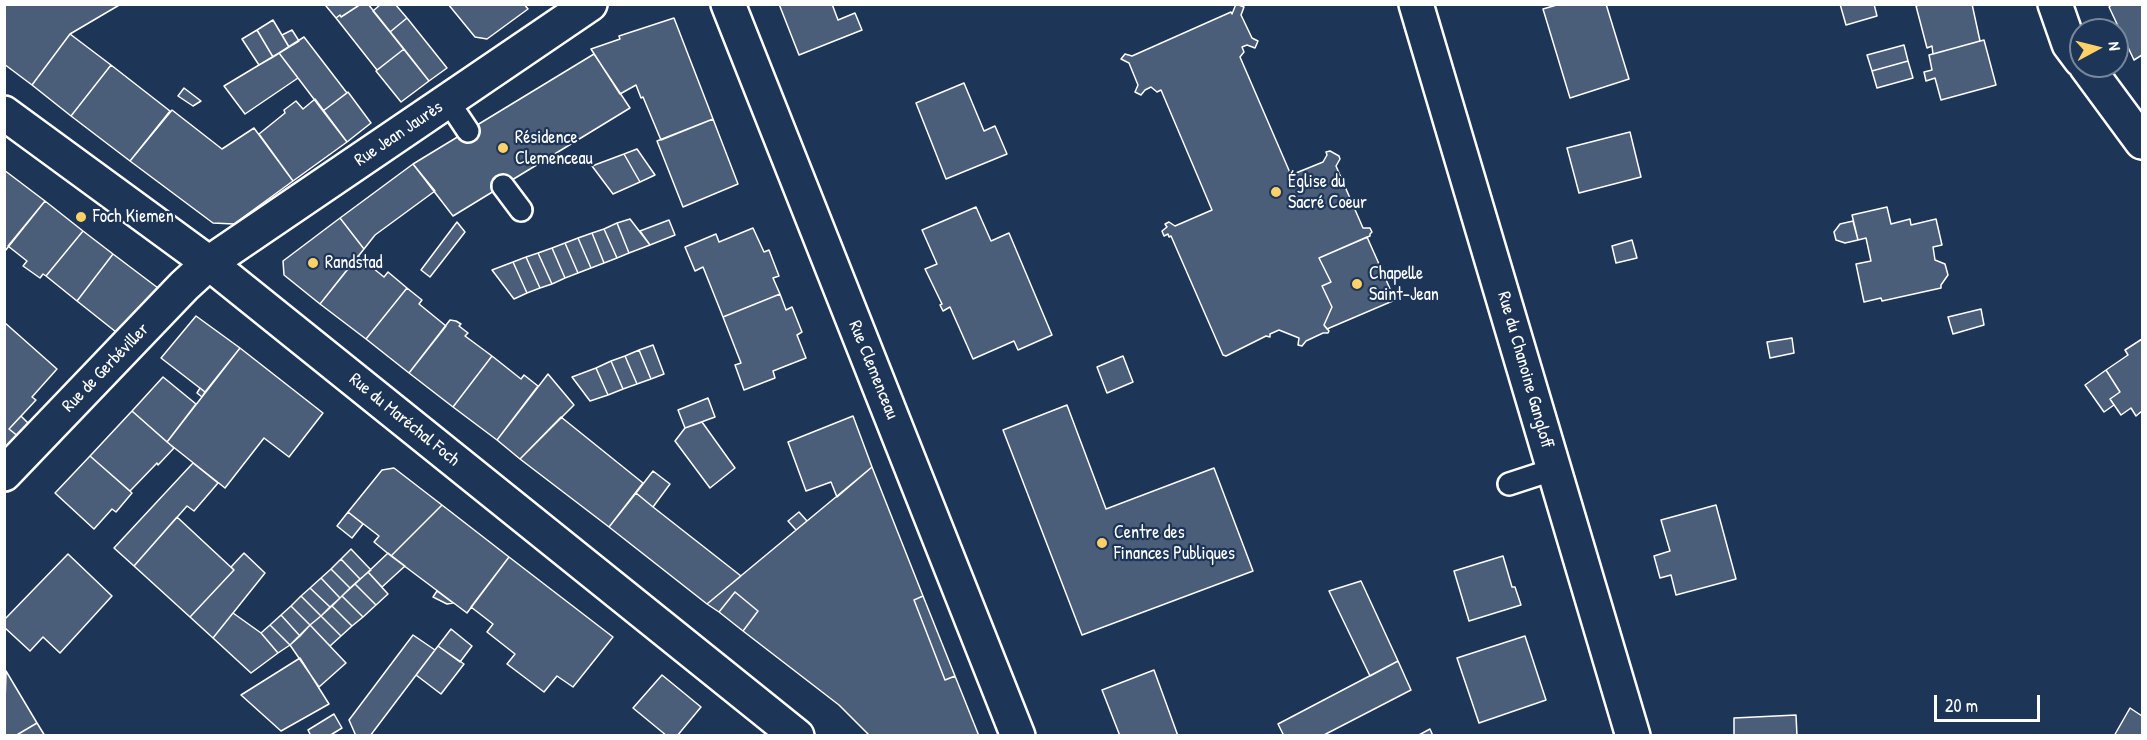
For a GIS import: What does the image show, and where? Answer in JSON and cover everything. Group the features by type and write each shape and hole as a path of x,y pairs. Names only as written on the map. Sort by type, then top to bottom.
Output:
{"main road":[{"name":"Rue Jean Jaurès","path":"209,263 590,4"},
{"name":"Rue Clemenceau","path":"728,4 1018,735"},
{"name":"Rue du Chanoine Gangloff","path":"1416,4 1634,735"},
{"path":"2055,4 2069,44"},
{"path":"2095,78 2142,142"},
{"name":"Rue du Maréchal Foch","path":"4,113 209,263 797,735"},
{"name":"Rue de Gerbéviller","path":"4,474 184,286 209,263"}],"lane":[{"path":"448,101 468,131"},
{"path":"503,186 521,210"},
{"path":"1509,484 1555,469"}],"building":[{"path":"4,4 121,4 70,34 32,85 4,64"},
{"path":"328,4 361,4 336,18 326,6"},
{"path":"361,4 368,4 404,49 377,70 336,18"},
{"path":"381,4 395,4 407,18 390,32 373,11"},
{"path":"448,4 524,4 528,9 487,39 475,37"},
{"path":"779,4 832,4 838,20 855,13 862,30 799,55"},
{"name":"Église du Sacré Coeur","path":"1236,4 1244,7 1241,15 1252,38 1258,41 1255,48 1247,45 1242,47 1244,52 1240,57 1291,175 1323,162 1327,155 1326,152 1330,151 1339,156 1340,159 1336,166 1363,228 1370,228 1372,232 1370,236 1319,258 1331,282 1322,286 1332,307 1324,325 1328,333 1306,341 1302,346 1298,345 1299,338 1279,330 1270,334 1270,337 1266,336 1226,356 1223,355 1171,236 1169,237 1168,234 1164,236 1162,231 1167,227 1165,224 1169,222 1175,226 1212,210 1161,90 1157,92 1151,87 1141,95 1135,92 1138,85 1129,63 1121,59 1125,54 1132,56 1231,12 1232,14"},
{"path":"1560,4 1606,4 1629,79 1570,98 1543,9"},
{"path":"1840,4 1874,4 1877,16 1846,25"},
{"path":"1972,4 1980,41 1933,54 1932,46 1927,48 1916,6"},
{"path":"2113,4 2142,4 2142,55 2134,60 2129,49 2129,18 2114,18 2109,7"},
{"path":"407,18 447,68 429,81 390,32"},
{"path":"674,18 713,119 661,140 636,85 620,94 591,49 620,39 619,36"},
{"path":"273,20 289,47 273,57 257,30"},
{"path":"257,30 273,57 259,65 242,39"},
{"path":"292,30 299,41 289,47 282,35"},
{"path":"70,34 111,65 71,116 32,85"},
{"path":"304,37 347,93 323,111 279,53"},
{"path":"1984,40 1996,85 1941,100 1935,78 1926,81 1924,72 1932,70 1929,55"},
{"path":"1904,45 1908,61 1872,71 1867,55"},
{"path":"404,49 429,81 401,102 376,71"},
{"path":"279,53 298,78 245,114 224,86"},
{"name":"Résidence Clemenceau","path":"594,54 630,108 453,216 413,164"},
{"path":"1908,61 1913,78 1877,88 1872,71"},
{"path":"111,65 170,111 130,161 71,116"},
{"path":"964,83 984,131 995,126 1007,154 946,179 916,103"},
{"path":"184,88 201,101 193,106 178,96"},
{"path":"348,92 371,123 347,142 323,111"},
{"path":"315,99 347,142 293,181 259,134 296,101 303,109"},
{"path":"172,110 222,149 254,128 293,181 234,224 213,223 130,161"},
{"path":"713,119 738,184 683,207 657,141"},
{"path":"1630,132 1641,177 1579,193 1567,148"},
{"path":"637,149 655,175 640,182 624,154"},
{"path":"624,154 640,182 613,194 592,166"},
{"path":"413,164 435,191 375,235 364,249 340,218"},
{"path":"4,170 45,201 5,251 4,251"},
{"path":"45,201 83,231 46,276 43,274 40,278 23,266 27,261 8,246"},
{"path":"976,207 991,241 1009,233 1052,335 1018,350 1014,341 973,359 950,307 943,311 940,305 942,304 925,269 937,264 922,230"},
{"path":"1887,207 1891,224 1910,219 1911,225 1936,219 1942,245 1933,247 1935,260 1945,264 1948,275 1941,288 1882,301 1881,298 1864,302 1856,264 1871,261 1866,238 1858,240 1852,215"},
{"path":"340,218 364,249 320,304 284,275 283,261"},
{"path":"630,219 650,245 629,253 617,223"},
{"path":"669,220 675,235 650,245 640,231"},
{"path":"1853,221 1858,240 1845,243 1836,240 1834,232 1840,224"},
{"path":"457,222 465,232 430,277 421,270"},
{"path":"617,223 629,253 617,258 604,229"},
{"path":"753,228 764,252 769,250 779,276 773,278 780,294 723,317 703,267 695,271 685,247 716,234 719,242"},
{"path":"604,229 617,258 604,263 592,233"},
{"path":"83,231 113,254 77,301 46,276"},
{"path":"592,233 604,263 591,268 578,238"},
{"name":"Chapelle Saint-Jean","path":"1367,237 1395,300 1327,329 1324,325 1332,307 1322,286 1331,282 1319,258"},
{"path":"578,238 591,268 578,273 565,243"},
{"path":"1632,240 1637,258 1616,263 1612,246"},
{"path":"565,243 578,273 565,278 552,248"},
{"path":"552,248 565,278 552,284 538,253"},
{"path":"538,253 552,284 540,288 526,257"},
{"path":"113,254 158,288 116,332 77,301"},
{"path":"358,256 384,277 388,272 407,288 366,339 320,304"},
{"path":"526,257 540,288 527,293 513,262"},
{"path":"513,262 527,293 514,299 492,270"},
{"path":"407,288 422,300 419,304 446,326 409,373 366,339"},
{"path":"780,294 786,310 792,307 802,332 797,335 806,358 773,371 775,378 744,390 735,365 741,363 723,317"},
{"path":"1981,309 1984,325 1953,334 1948,317"},
{"path":"196,316 240,348 205,392 161,358"},
{"path":"450,320 461,324 459,326 468,333 465,336 492,356 453,407 409,373"},
{"path":"4,322 57,369 32,397 36,400 9,429 19,437 4,453"},
{"path":"1792,338 1794,353 1770,358 1767,342"},
{"path":"2142,339 2142,411 2136,416 2131,408 2121,415 2110,399 2120,392 2106,370 2128,355 2125,350"},
{"path":"653,345 664,374 651,379 639,350"},
{"path":"240,348 323,413 289,457 264,438 225,488 167,442"},
{"path":"639,350 651,379 637,384 625,356"},
{"path":"492,356 521,379 524,375 538,386 497,440 453,407"},
{"path":"625,356 637,384 623,389 611,361"},
{"path":"1123,356 1133,382 1107,393 1097,367"},
{"path":"611,361 623,389 608,395 596,368"},
{"path":"596,368 608,395 590,401 572,377"},
{"path":"2106,370 2120,392 2110,399 2114,405 2104,412 2085,385"},
{"path":"548,374 574,405 520,459 497,440"},
{"path":"163,377 196,404 167,442 132,411"},
{"path":"200,388 205,392 202,397 197,393"},
{"path":"708,398 715,417 685,428 678,410"},
{"path":"1067,405 1106,509 1214,468 1253,571 1082,635 1003,430"},
{"path":"132,411 174,448 130,491 90,456"},
{"path":"21,416 30,425 19,437 9,429"},
{"path":"853,416 872,467 837,497 831,482 806,491 788,442"},
{"path":"561,417 643,483 609,527 520,459"},
{"path":"702,422 735,468 710,488 675,441 685,428"},
{"path":"90,456 132,493 116,512 112,509 94,529 55,493"},
{"path":"193,463 218,483 194,511 187,506 134,566 114,548"},
{"path":"872,467 923,596 914,600 945,680 955,676 979,736 870,736 839,705 743,631 758,611 735,592 719,612 707,604"},
{"path":"394,468 442,505 391,556 374,542 379,536 348,512 382,470"},
{"path":"653,471 670,484 653,507 636,493"},
{"path":"636,493 741,576 707,604 609,527"},
{"path":"442,505 509,557 467,613 391,556"},
{"path":"1716,505 1736,579 1676,595 1671,575 1660,578 1654,556 1670,551 1661,520"},
{"path":"348,512 363,524 352,538 337,526"},
{"path":"799,512 807,521 796,530 788,521"},
{"path":"177,517 234,570 190,617 134,566"},
{"path":"351,549 371,570 360,579 341,559"},
{"path":"244,553 265,573 213,638 190,617 234,570 231,567"},
{"path":"388,553 405,566 382,587 368,572"},
{"path":"68,554 112,596 60,653 43,637 30,651 4,627 4,620"},
{"path":"1503,556 1512,587 1515,587 1521,605 1469,621 1454,571"},
{"path":"509,557 613,637 573,687 557,676 544,692 507,664 515,654 487,632 493,624 471,607"},
{"path":"341,559 360,579 350,588 331,569"},
{"path":"331,569 350,588 340,598 321,578"},
{"path":"368,572 388,594 376,605 355,584"},
{"path":"321,578 340,598 330,607 310,588"},
{"path":"1361,581 1398,661 1370,676 1329,591"},
{"path":"355,584 376,605 363,617 342,596"},
{"path":"310,588 330,607 321,616 301,596"},
{"path":"437,591 453,603 447,604 433,597"},
{"path":"735,592 758,611 743,631 719,612"},
{"path":"301,596 321,616 310,625 291,606"},
{"path":"342,596 363,617 352,626 332,606"},
{"path":"923,596 955,676 945,680 914,600"},
{"path":"291,606 310,625 300,636 281,615"},
{"path":"332,606 352,626 341,636 321,616"},
{"path":"233,613 261,633 278,653 251,673 213,638"},
{"path":"281,615 300,636 290,645 270,625"},
{"path":"321,616 341,636 330,646 310,625"},
{"path":"270,625 290,645 278,653 261,633"},
{"path":"310,625 346,663 319,687 290,645"},
{"path":"451,629 472,646 460,662 438,646"},
{"path":"413,635 435,650 370,736 356,736 349,720"},
{"path":"1525,636 1546,700 1479,723 1457,658"},
{"path":"438,646 464,664 441,694 416,675"},
{"path":"300,658 329,704 281,731 241,695"},
{"path":"1398,661 1411,690 1322,736 1284,736 1278,724"},
{"path":"1154,670 1178,736 1120,736 1102,690"},
{"path":"6,671 37,723 15,736 4,736"},
{"path":"662,675 701,707 677,736 667,736 633,708"},
{"path":"2130,708 2142,716 2142,736 2114,736"},
{"path":"334,714 342,728 329,736 311,736 308,730"},
{"path":"1796,715 1797,736 1734,736 1734,718"},
{"path":"37,723 45,736 15,736"},
{"path":"1430,729 1433,736 1417,736"}],"place":[{"name":"Résidence Clemenceau","path":"503,148"},
{"name":"Église du Sacré Coeur","path":"1276,192"},
{"name":"Foch Kiemen","path":"81,217"},
{"name":"Randstad","path":"313,263"},
{"name":"Chapelle Saint-Jean","path":"1357,284"},
{"name":"Centre des Finances Publiques","path":"1102,543"}]}
